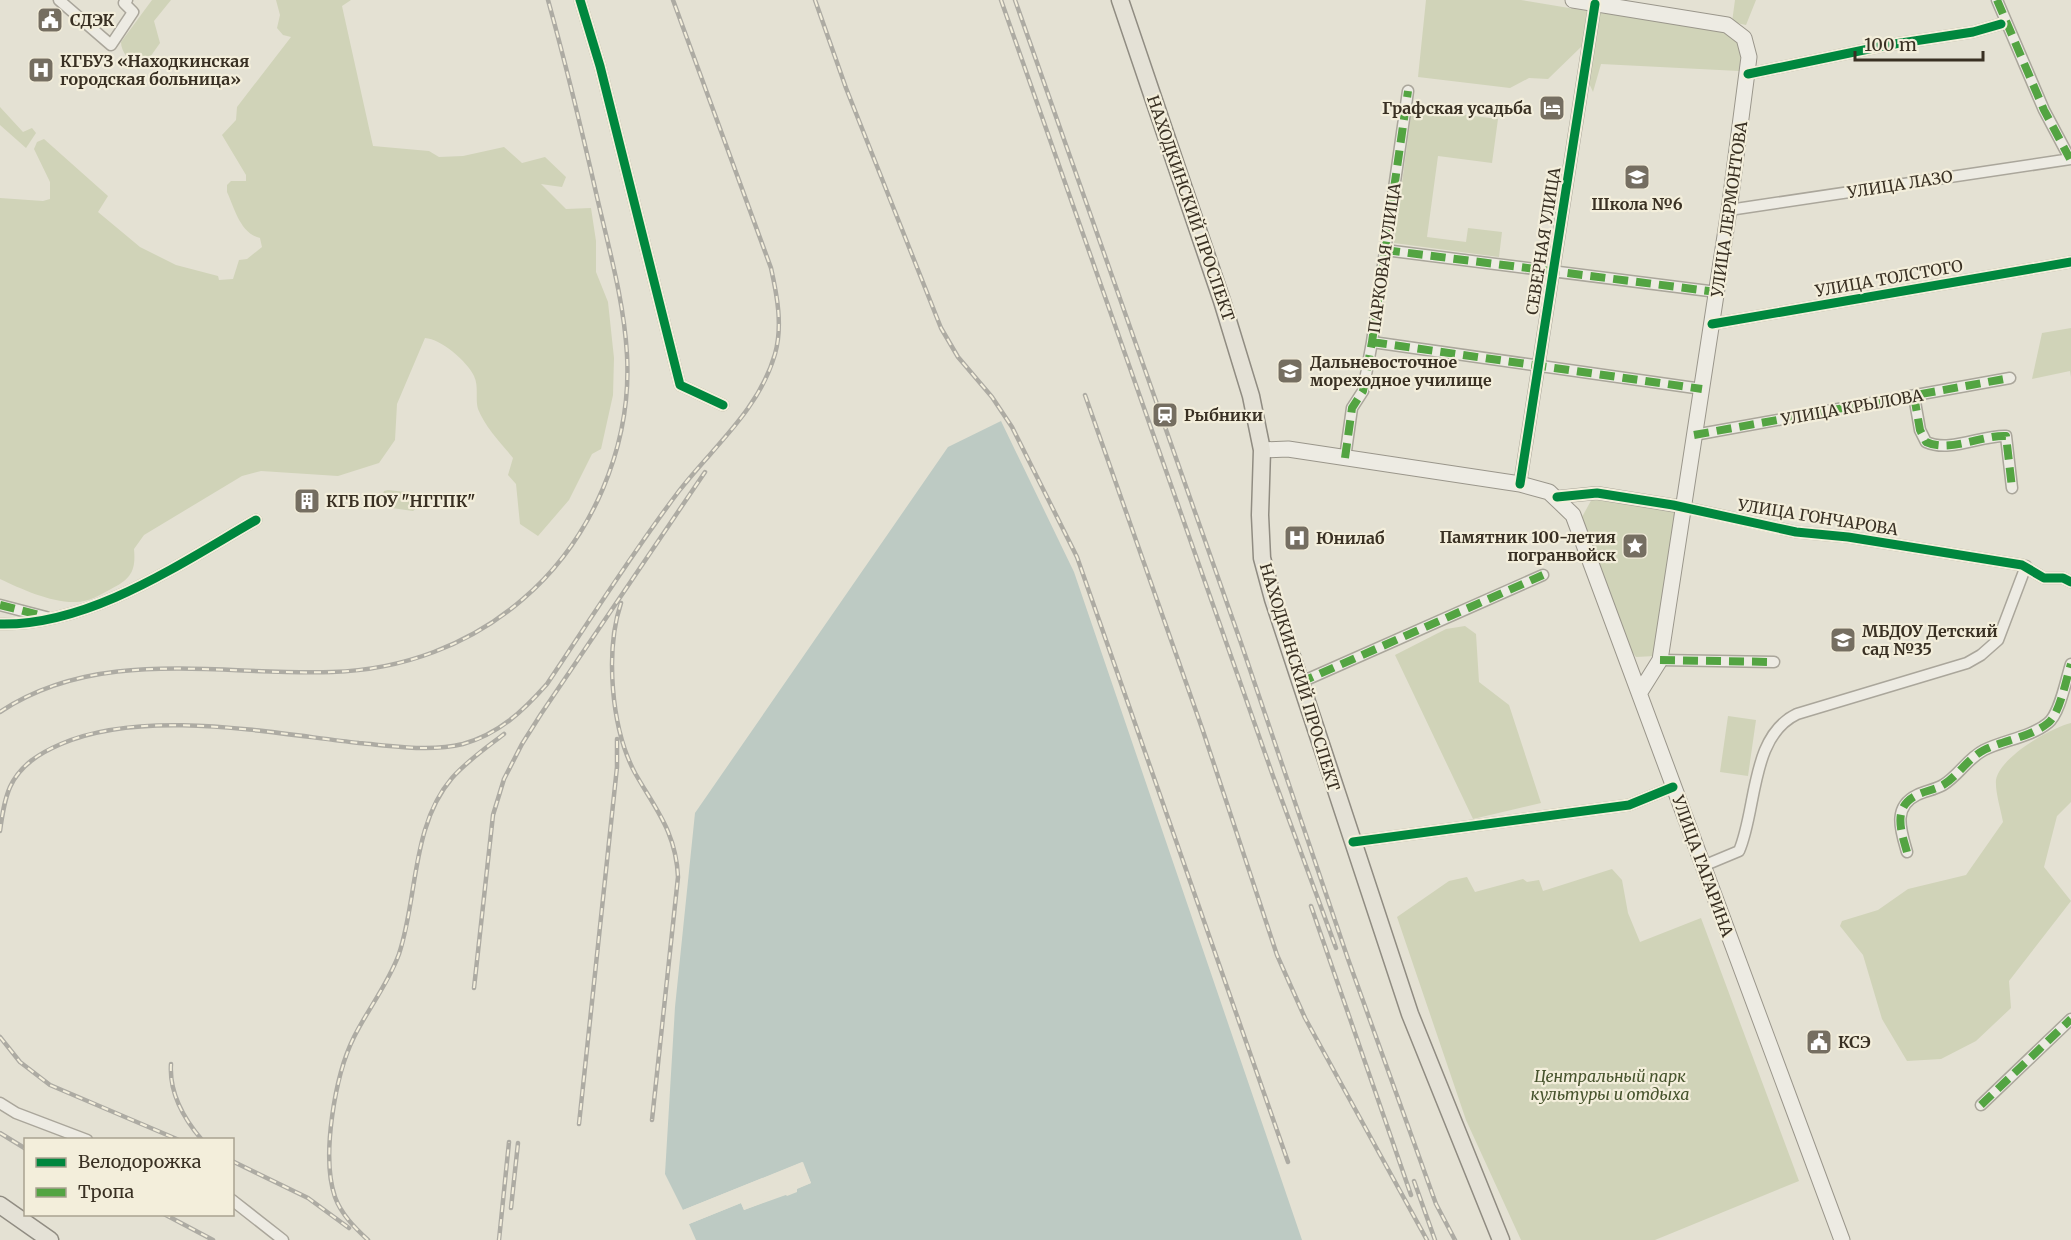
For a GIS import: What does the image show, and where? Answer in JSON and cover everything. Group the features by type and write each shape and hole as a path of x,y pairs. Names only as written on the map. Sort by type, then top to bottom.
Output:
{"main road":[{"name":"НАХОДКИНСКИЙ ПРОСПЕКТ","path":"1120,0 1239,351 1262,450 1260,515 1262,558 1299,683 1410,1014 1501,1240"},
{"name":"УЛИЦА ЛЕРМОНТОВА","path":"1573,0 1594,8 1727,25 1737,31 1747,46 1748,74 1730,210 1660,660 1641,692"},
{"name":"УЛИЦА ГОНЧАРОВА","path":"1262,450 1288,449 1520,484 1538,488 1557,497"},
{"name":"УЛИЦА ГАГАРИНА","path":"1557,497 1573,515 1580,529 1641,692 1673,787 1842,1240"},
{"path":"0,1205 50,1240"}],"street":[{"path":"59,0 111,45 133,12 124,3 127,0"},
{"path":"580,0 600,66 680,385 723,405"},
{"path":"1997,0 2044,110 2070,159"},
{"name":"СЕВЕРНАЯ УЛИЦА","path":"1520,484 1594,8"},
{"path":"1748,74 2001,24"},
{"name":"ПАРКОВАЯ УЛИЦА","path":"1345,458 1352,408 1362,391 1372,342 1407,91"},
{"name":"УЛИЦА ЛАЗО","path":"1730,210 2070,159"},
{"path":"1385,250 1717,292"},
{"name":"УЛИЦА ТОЛСТОГО","path":"1712,324 2071,262"},
{"path":"1372,342 1702,389"},
{"name":"УЛИЦА КРЫЛОВА","path":"1694,435 2010,378"},
{"path":"1914,396 1920,430 1926,442 1932,445 2006,436 2012,488"},
{"name":"УЛИЦА ГОНЧАРОВА","path":"1557,497 1597,493 1683,507 1796,532 1848,537 2026,566 2044,578 2063,578 2071,582"},
{"path":"0,624 52,618 101,603 154,579 256,520"},
{"path":"1703,866 1739,851 1755,781 1765,752 1775,734 1788,718 1967,663 1981,655 1998,640 2026,566"},
{"path":"1299,683 1543,575"},
{"path":"0,605 52,618"},
{"path":"1660,660 1774,662"},
{"path":"1907,852 1899,827 1899,814 1907,802 1916,795 1940,787 1958,775 1970,758 1986,749 2049,723 2058,709 2059,698 2071,664"},
{"path":"1353,842 1629,805 1673,787"},
{"path":"1981,1105 2071,1019"},
{"path":"0,1103 25,1117 82,1138"},
{"path":"234,1202 283,1240"}],"green space":[{"path":"152,0 171,0 154,21 160,43 148,60 139,67 127,56 121,42"},
{"path":"276,0 351,0 342,6 373,146 429,151 439,157 463,156 504,147 522,163 545,157 566,177 562,187 541,184 566,209 591,208 596,241 596,272 608,302 614,358 613,395 601,449 592,454 569,500 538,536 520,524 516,484 508,475 513,458 481,416 477,405 476,384 471,370 453,352 438,342 425,338 397,404 395,440 379,463 338,476 261,471 242,476 144,535 134,549 133,569 128,578 99,596 81,602 67,602 37,595 8,583 0,579 0,198 43,201 50,199 50,182 34,149 37,142 44,139 108,196 98,212 140,247 176,265 218,276 219,280 233,279 239,260 247,259 262,247 260,238 243,226 227,192 227,185 231,181 246,181 246,175 222,135 236,120 237,107 291,37 283,35 277,28 280,15"},
{"path":"1426,0 1521,0 1587,11 1582,46 1548,79 1529,78 1510,88 1418,77"},
{"path":"1735,0 1756,0 1746,25 1732,22"},
{"path":"1599,13 1686,23 1731,34 1742,50 1739,71 1601,64 1593,92 1588,81"},
{"path":"0,107 23,132 32,128 36,133 26,148 0,125"},
{"path":"1412,108 1498,119 1492,163 1438,156 1427,237 1466,242 1468,228 1502,232 1499,257 1394,243"},
{"path":"2071,328 2071,377 2070,371 2032,379 2042,333"},
{"path":"384,491 415,493 419,497 418,507 413,511 385,507 381,500"},
{"path":"1593,497 1675,512 1655,656 1636,657 1630,649 1582,517"},
{"path":"1465,626 1476,634 1479,682 1509,705 1541,803 1473,819 1395,655 1446,629"},
{"path":"1728,716 1756,720 1748,776 1720,772"},
{"path":"2071,723 2071,802 2057,816 2044,867 2071,901 2009,981 2011,1008 1976,1041 1941,1059 1907,1061 1882,1019 1863,955 1840,926 1842,921 1878,910 1908,889 1966,875 2003,822 1996,780 2006,762 2039,737"},
{"name":"Центральный парк культуры и отдыха","path":"1612,869 1622,880 1628,913 1640,942 1701,918 1799,1181 1655,1240 1521,1240 1466,1120 1397,917 1449,881 1467,877 1475,892 1523,879 1527,882 1539,880 1543,891"}],"shaded area":[{"path":"1001,421 1074,572 1302,1240 696,1240 689,1224 741,1203 744,1210 797,1191 796,1189 811,1183 802,1162 683,1210 665,1174 675,1007 695,813 948,447"}],"pier":[{"path":"803,1162 811,1183 797,1189 797,1192 787,1196 785,1194 744,1210 741,1203 689,1224 687,1222 740,1200 746,1206 793,1190 807,1181 801,1166 684,1213 683,1210"}],"railway":[{"path":"0,712 38,691 78,678 119,671 204,669 332,672 384,666 409,660 434,652 481,630 523,599 569,549 588,520 603,489 614,457 623,423 627,389 627,355 623,315 615,275 574,98 548,0"},
{"path":"0,831 8,792 19,772 38,756 53,748 94,733 130,727 208,726 398,747 438,748 476,740 499,728 529,703 547,684 662,514 747,410 768,374 779,333 771,268 673,0"},
{"path":"815,0 846,88 941,328 958,357 992,397 1012,427 1077,557 1288,1162"},
{"path":"1001,0 1273,776 1336,948"},
{"path":"1015,0 1241,643 1348,959 1436,1204 1455,1240"},
{"path":"1085,395 1203,731 1277,955 1305,1018 1427,1240"},
{"path":"474,988 493,815 504,779 541,714 705,472"},
{"path":"621,603 616,622 612,666 620,734 635,773 669,834 678,877 652,1120"},
{"path":"368,1240 353,1226 341,1209 331,1180 329,1160 332,1116 341,1072 354,1037 399,954 410,909 422,840 439,797 458,772 504,734"},
{"path":"579,1124 617,767 617,739"},
{"path":"1311,906 1411,1195"},
{"path":"0,1037 20,1062 50,1085 174,1138"},
{"path":"171,1064 175,1095 189,1123 200,1138"},
{"path":"0,1133 24,1148"},
{"path":"499,1240 509,1142"},
{"path":"511,1208 518,1143"},
{"path":"234,1162 308,1198 349,1228"},
{"path":"1414,1181 1435,1240"},
{"path":"168,1216 213,1240"}],"marked path":[{"path":"1997,0 2044,110 2070,159"},
{"path":"1345,458 1352,408 1363,391 1372,342 1408,91"},
{"path":"1385,250 1717,292"},
{"path":"1372,342 1702,389"},
{"path":"1694,435 2010,378"},
{"path":"1914,396 1920,430 1926,442 1945,446 2006,436 2012,488"},
{"path":"1299,683 1543,575"},
{"path":"0,605 43,616"},
{"path":"1660,660 1774,662"},
{"path":"1907,852 1900,820 1904,806 1909,800 1943,785 1984,750 2034,732 2048,723 2056,712 2071,664"},
{"path":"1981,1105 2071,1019"}],"cycle path":[{"path":"580,0 600,66 680,385 723,405"},
{"path":"1520,484 1595,4"},
{"path":"1748,74 1888,45 1973,32 2001,24"},
{"path":"1712,324 2071,262"},
{"path":"1557,497 1597,493 1673,505 1796,532 1848,537 2022,565 2044,578 2063,578 2071,582"},
{"path":"0,624 34,622 67,615 101,603 166,572 256,520"},
{"path":"1353,842 1629,805 1673,787"}],"place":[{"name":"СДЭК","path":"50,20"},
{"name":"КГБУЗ «Находкинская городская больница»","path":"41,70"},
{"name":"Графская усадьба","path":"1552,108"},
{"name":"Школа №6","path":"1637,177"},
{"name":"Дальневосточное мореходное училище","path":"1290,371"},
{"name":"Рыбники","path":"1165,415"},
{"name":"КГБ ПОУ \"НГГПК\"","path":"307,501"},
{"name":"Юнилаб","path":"1297,538"},
{"name":"Памятник 100-летия погранвойск","path":"1635,546"},
{"name":"МБДОУ Детский сад №35","path":"1843,640"},
{"name":"КСЭ","path":"1819,1042"}]}
